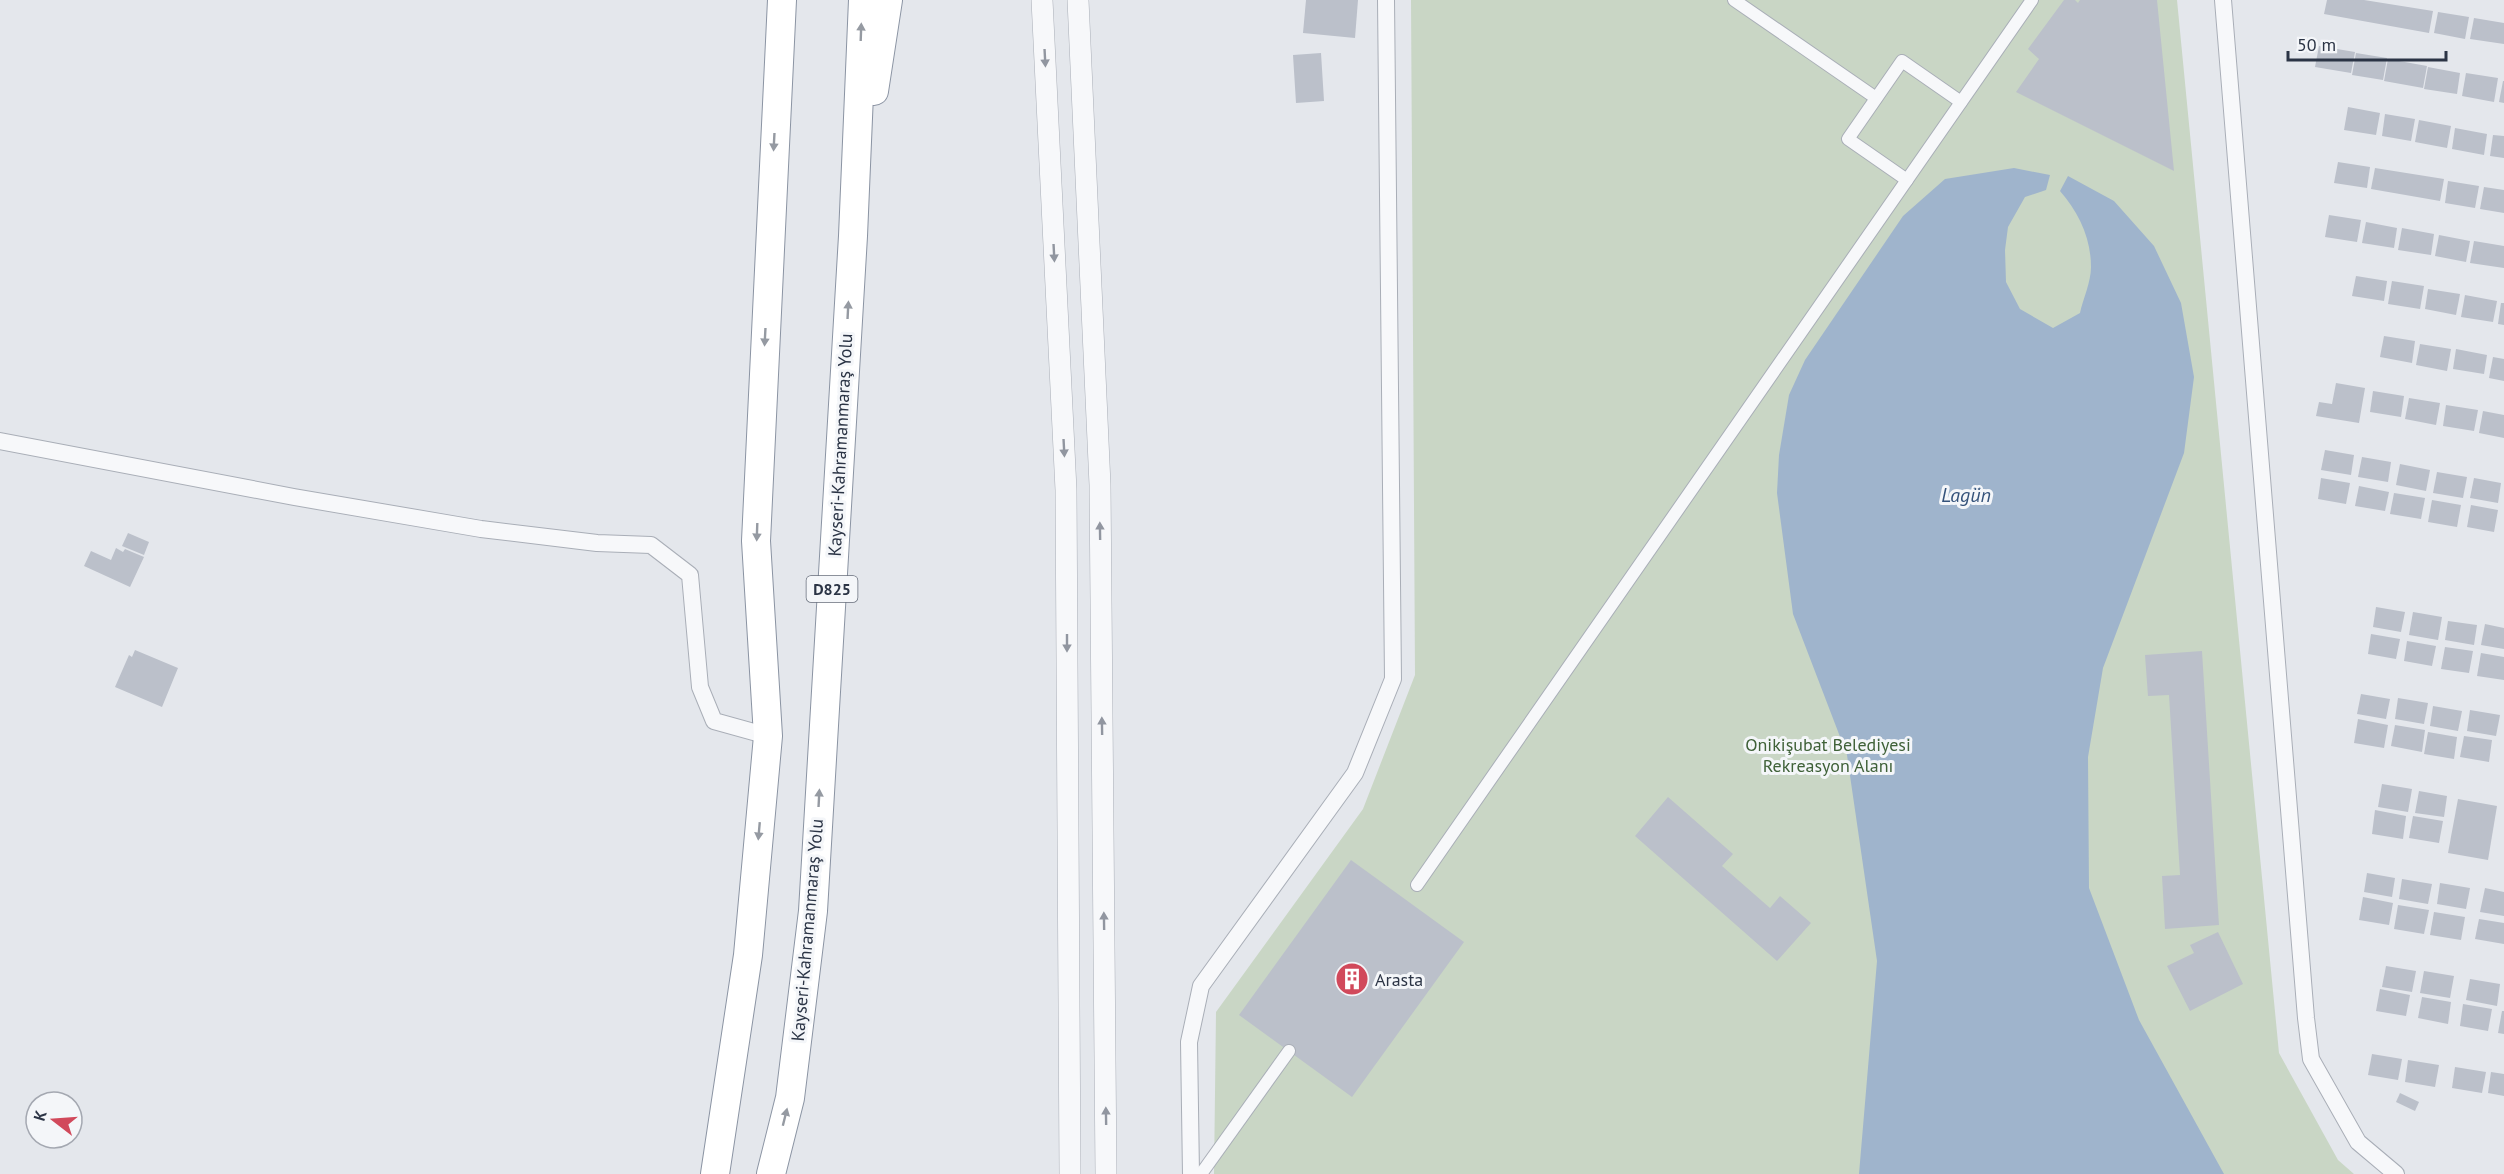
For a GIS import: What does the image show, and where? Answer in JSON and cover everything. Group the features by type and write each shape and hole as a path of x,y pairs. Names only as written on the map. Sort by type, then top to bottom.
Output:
{"highway":[{"path":"769,0 777,93"},
{"path":"715,1174 748,955 768,736 756,541 782,0"},
{"name":"Kayseri-Kahramanmaraş Yolu","path":"771,1174 790,1098 813,911 852,236 862,0"},
{"path":"852,236 888,0"}],"street":[{"path":"1042,0 1066,490 1070,1174"},
{"path":"1077,0 1100,485 1106,1174"},
{"path":"1191,1174 1189,1042 1201,986 1355,773 1393,679 1386,0"},
{"path":"1734,0 1876,98"},
{"path":"1417,885 2032,0"},
{"path":"2223,0 2311,1059 2358,1142 2396,1174"},
{"path":"1907,180 1848,139 1876,98 1902,61 1961,102"},
{"path":"0,441 294,498 481,530 597,543 651,545 690,575 700,687 714,721 768,736"},
{"path":"1201,1174 1288,1051"}],"green space":[{"name":"Onikişubat Belediyesi Rekreasyon Alanı","path":"1411,0 2177,0 2279,1053 2338,1160 2354,1174 1214,1174 1216,1012 1363,809 1415,675"}],"water":[{"name":"Lagün","path":"2014,168 2050,175 2046,190 2025,197 2008,227 2005,250 2006,282 2020,309 2053,328 2080,313 2090,279 2091,267 2089,246 2083,226 2060,191 2068,176 2114,201 2154,246 2181,303 2194,377 2184,453 2103,668 2088,757 2089,888 2139,1020 2224,1174 1859,1174 1877,961 1847,755 1793,614 1777,493 1779,455 1789,395 1805,360 1903,216 1945,179"}],"building":[{"path":"1306,0 1358,0 1355,38 1303,33"},
{"path":"2064,0 2075,0 2078,3 2080,0 2157,0 2174,171 2016,92 2039,59 2028,49"},
{"path":"2327,0 2364,0 2433,11 2429,33 2324,14"},
{"path":"2438,12 2469,17 2465,39 2434,33"},
{"path":"2474,18 2504,23 2504,44 2470,39"},
{"path":"2319,46 2355,52 2351,73 2315,67"},
{"path":"1321,53 1324,101 1296,103 1293,55"},
{"path":"2356,53 2387,58 2383,80 2352,75"},
{"path":"2388,59 2427,66 2423,88 2384,81"},
{"path":"2428,67 2460,73 2457,94 2424,89"},
{"path":"2466,73 2498,78 2494,102 2462,96"},
{"path":"2504,81 2504,103 2499,102"},
{"path":"2348,107 2380,113 2376,135 2344,130"},
{"path":"2385,114 2415,119 2411,141 2382,136"},
{"path":"2419,120 2451,126 2447,148 2415,142"},
{"path":"2455,128 2487,134 2484,155 2452,149"},
{"path":"2493,135 2504,136 2504,158 2490,156"},
{"path":"2338,162 2370,167 2367,188 2334,183"},
{"path":"2375,168 2444,179 2440,201 2371,189"},
{"path":"2448,181 2479,186 2475,208 2445,203"},
{"path":"2484,187 2504,190 2504,213 2480,209"},
{"path":"2329,215 2361,220 2357,242 2325,237"},
{"path":"2366,222 2397,228 2394,248 2362,243"},
{"path":"2402,228 2434,234 2431,255 2398,250"},
{"path":"2439,235 2470,241 2466,262 2435,256"},
{"path":"2474,241 2504,246 2504,268 2470,263"},
{"path":"2356,276 2387,281 2384,301 2352,296"},
{"path":"2392,281 2424,286 2420,309 2388,304"},
{"path":"2428,289 2460,294 2456,315 2425,309"},
{"path":"2465,295 2497,301 2493,322 2461,317"},
{"path":"2501,303 2504,303 2504,325 2498,324"},
{"path":"2384,336 2415,341 2412,363 2380,357"},
{"path":"2420,344 2451,349 2447,371 2416,365"},
{"path":"2456,349 2487,355 2484,374 2453,369"},
{"path":"2493,357 2504,359 2504,381 2489,378"},
{"path":"2336,383 2365,388 2359,423 2316,416 2319,402 2332,404"},
{"path":"2373,391 2404,396 2401,417 2370,412"},
{"path":"2409,398 2440,403 2436,425 2405,419"},
{"path":"2446,405 2478,410 2474,431 2443,426"},
{"path":"2483,411 2504,415 2504,438 2479,433"},
{"path":"2325,450 2354,455 2351,475 2321,470"},
{"path":"2362,457 2391,462 2388,482 2358,477"},
{"path":"2400,464 2430,470 2426,491 2396,485"},
{"path":"2437,472 2467,477 2463,498 2433,493"},
{"path":"2321,478 2350,483 2346,504 2318,499"},
{"path":"2474,478 2501,483 2498,503 2470,498"},
{"path":"2359,486 2389,492 2385,511 2355,506"},
{"path":"2394,493 2425,498 2421,519 2390,514"},
{"path":"2432,500 2461,505 2457,527 2428,522"},
{"path":"2471,505 2498,510 2494,532 2467,527"},
{"path":"128,533 149,542 144,555 122,546"},
{"path":"116,548 123,552 125,549 144,557 130,587 84,566 91,551 111,560"},
{"path":"2376,607 2405,612 2401,632 2373,627"},
{"path":"2413,612 2442,617 2438,640 2409,635"},
{"path":"2448,621 2477,625 2474,645 2445,640"},
{"path":"2485,624 2504,628 2504,649 2481,645"},
{"path":"2371,634 2400,639 2396,659 2368,654"},
{"path":"2407,641 2436,646 2432,666 2404,661"},
{"path":"2445,647 2473,651 2469,673 2441,669"},
{"path":"135,650 178,668 162,707 115,687 129,655 132,657"},
{"path":"2202,651 2219,925 2165,929 2162,876 2180,875 2169,695 2148,696 2145,655"},
{"path":"2481,653 2504,657 2504,680 2477,676"},
{"path":"2361,694 2390,699 2386,719 2357,714"},
{"path":"2398,698 2428,703 2424,724 2395,719"},
{"path":"2433,706 2462,711 2458,731 2430,726"},
{"path":"2470,710 2500,715 2496,736 2467,731"},
{"path":"2358,719 2388,725 2384,748 2354,743"},
{"path":"2395,725 2425,730 2422,752 2391,746"},
{"path":"2428,732 2457,737 2454,759 2424,754"},
{"path":"2464,736 2492,740 2489,762 2460,757"},
{"path":"2382,784 2412,789 2408,812 2378,807"},
{"path":"2419,791 2447,796 2444,817 2415,813"},
{"path":"1668,797 1733,854 1722,866 1770,908 1780,896 1811,923 1777,961 1635,836"},
{"path":"2458,799 2497,806 2488,860 2448,853"},
{"path":"2375,810 2406,816 2403,839 2372,834"},
{"path":"2413,816 2443,821 2439,843 2409,838"},
{"name":"Arasta","path":"1351,860 1464,942 1352,1097 1239,1015"},
{"path":"2367,873 2395,878 2392,897 2364,892"},
{"path":"2402,879 2432,884 2428,904 2399,899"},
{"path":"2440,883 2470,888 2466,909 2437,904"},
{"path":"2485,888 2504,892 2504,916 2480,912"},
{"path":"2363,897 2393,903 2389,925 2359,920"},
{"path":"2398,905 2429,910 2424,934 2394,929"},
{"path":"2434,912 2465,917 2461,940 2430,935"},
{"path":"2479,919 2504,923 2504,944 2475,939"},
{"path":"2218,932 2243,984 2190,1011 2167,966 2194,953 2190,945"},
{"path":"2386,966 2416,971 2412,992 2382,987"},
{"path":"2424,971 2454,976 2450,998 2420,993"},
{"path":"2470,979 2500,984 2497,1006 2466,1000"},
{"path":"2380,989 2410,995 2406,1016 2376,1011"},
{"path":"2422,997 2451,1002 2448,1024 2418,1018"},
{"path":"2463,1004 2492,1009 2488,1031 2460,1026"},
{"path":"2502,1011 2504,1011 2504,1034 2498,1033"},
{"path":"2372,1054 2402,1059 2398,1080 2368,1075"},
{"path":"2408,1060 2439,1065 2435,1087 2405,1082"},
{"path":"2455,1067 2486,1072 2482,1093 2452,1088"},
{"path":"2491,1072 2504,1074 2504,1096 2488,1093"},
{"path":"2400,1093 2419,1102 2415,1111 2396,1102"}],"place":[{"name":"Arasta","path":"1352,979"}]}
